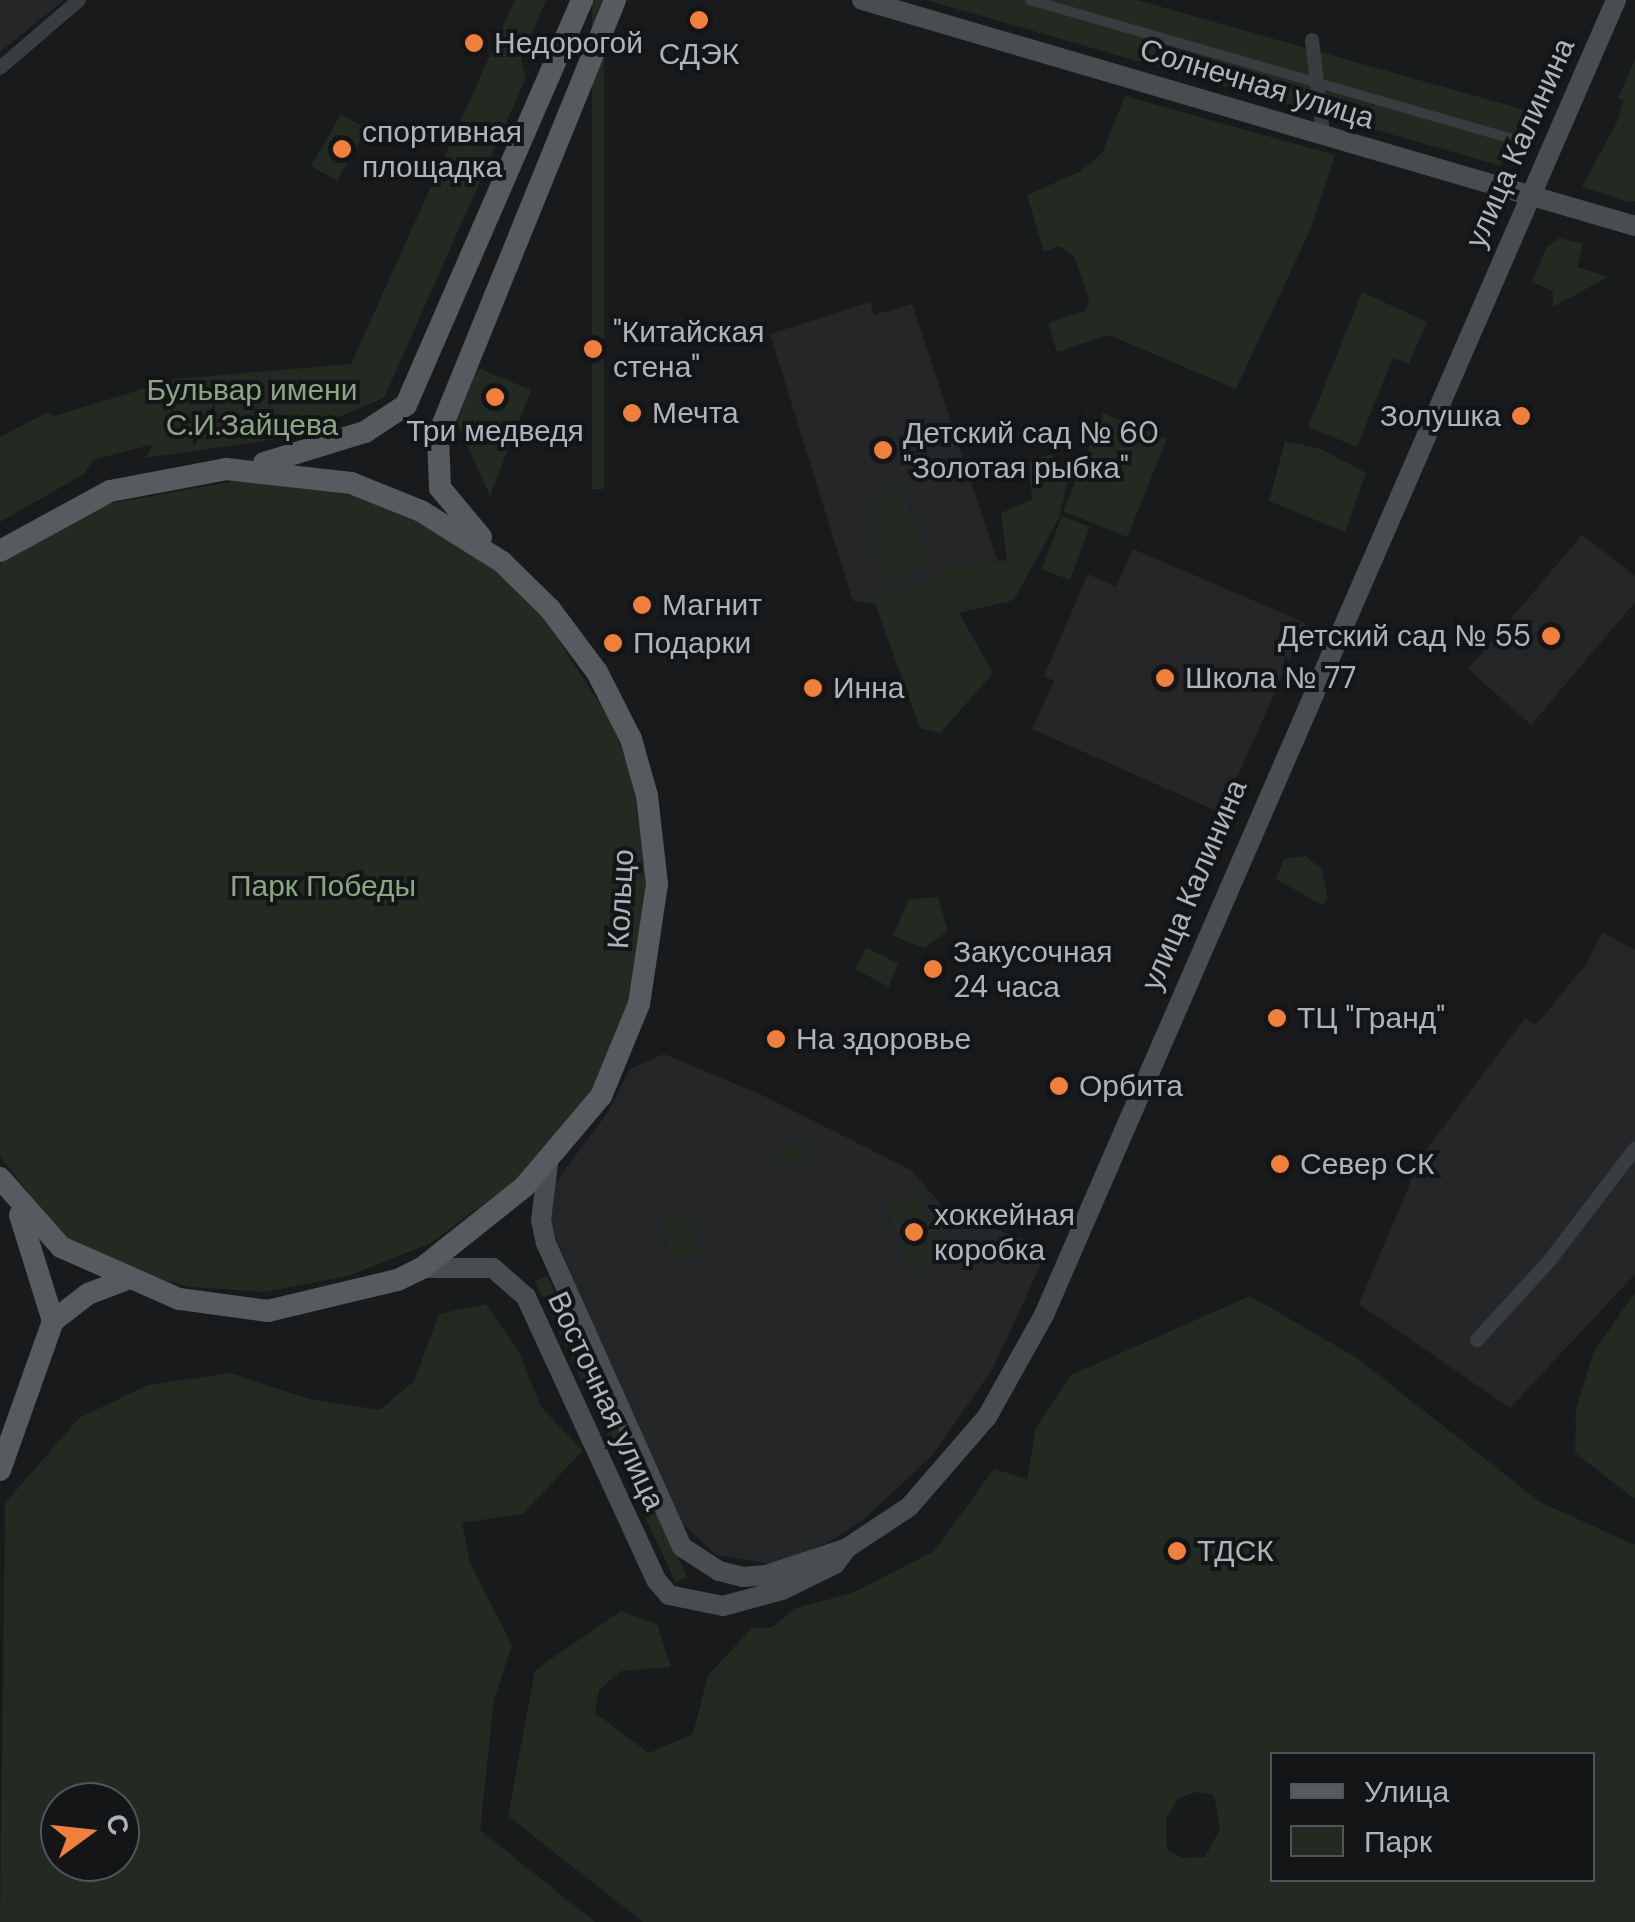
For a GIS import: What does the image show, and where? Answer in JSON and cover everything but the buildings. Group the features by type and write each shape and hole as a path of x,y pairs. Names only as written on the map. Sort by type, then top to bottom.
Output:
{"main road":[{"path":"226,469 335,444 406,404 582,0"},
{"path":"502,562 452,507 437,478 438,436 615,0"},
{"name":"Солнечная улица","path":"862,0 1635,226"},
{"name":"улица Калинина","path":"656,1580 691,1603 750,1601 836,1564 847,1548 909,1508 988,1416 1044,1315 1616,0"},
{"name":"Кольцо","path":"0,551 110,491 226,469 351,483 421,511 502,562 550,609 614,700 648,796 656,857 652,946 632,1029 601,1096 548,1164 422,1268 344,1297 268,1310 179,1300 124,1280 61,1247 6,1187"},
{"path":"548,1164 541,1220 546,1243 682,1547 719,1571 743,1576 766,1576 847,1548"},
{"path":"6,1187 37,1253 53,1321"},
{"name":"Восточная улица","path":"422,1268 470,1264 512,1279 656,1580"},
{"path":"0,1470 53,1321 88,1294 124,1280"}],"street":[{"path":"0,68 79,0"},
{"path":"1030,0 1516,140"},
{"path":"1312,40 1324,134"},
{"path":"1477,1340 1550,1260 1635,1149"}],"shaded area":[{"path":"0,0 64,0 0,52"},
{"name":"Детский сад № 60 \"Золотая рыбка\"","path":"870,302 874,315 912,304 999,566 876,604 853,601 770,334"},
{"name":"Детский сад № 55","path":"1582,535 1635,576 1635,602 1531,725 1468,669"},
{"name":"Школа № 77","path":"1133,549 1306,623 1221,813 1032,729 1054,681 1044,676 1088,574 1116,587"},
{"path":"1602,932 1635,950 1635,1274 1510,1408 1359,1304 1422,1155 1525,1018 1536,1025 1587,963"},
{"path":"664,1054 762,1095 911,1170 945,1209 1048,1249 993,1368 932,1456 863,1520 828,1543 771,1564 716,1555 672,1514 550,1224 552,1187 608,1112 630,1069"}],"green space":[{"name":"Бульвар имени С.И.Зайцева","path":"515,0 546,0 521,60 526,78 384,398 291,437 145,458 154,444 93,460 84,474 0,522 0,437 46,413 54,416 175,379 351,364"},
{"path":"592,0 604,0 604,489 592,489"},
{"path":"926,0 1137,0 1525,110 1501,166"},
{"path":"1635,59 1635,201 1629,202 1582,187 1616,124 1624,100 1618,98"},
{"path":"1125,96 1335,155 1311,228 1236,389 1109,335 1057,352 1048,323 1085,311 1089,298 1074,257 1059,246 1044,252 1027,195 1079,172 1102,153"},
{"name":"спортивная площадка","path":"341,114 367,129 337,181 311,166"},
{"path":"1559,238 1583,244 1577,267 1608,277 1553,307 1553,291 1532,282 1546,248"},
{"path":"1362,292 1427,322 1409,364 1393,358 1357,447 1308,427"},
{"path":"478,368 531,390 490,496 460,430 452,428"},
{"path":"1103,413 1167,439 1127,537 1063,511"},
{"path":"1285,441 1321,449 1366,473 1345,532 1269,501"},
{"path":"1051,454 1069,477 1059,518 1014,600 959,613 993,673 940,733 920,728 873,598 929,584 947,567 1007,560 1001,513 1032,500 1029,462"},
{"name":"Парк Победы","path":"247,479 363,497 435,529 506,579 540,612 613,724 633,781 646,880 630,1003 618,1034 590,1094 525,1173 431,1243 348,1276 265,1292 191,1287 136,1274 65,1238 0,1157 0,564 106,504"},
{"path":"898,489 933,563 877,581 876,496"},
{"path":"1062,516 1090,527 1070,580 1042,569"},
{"path":"1305,856 1321,868 1328,899 1322,905 1276,879 1284,859"},
{"path":"938,897 948,931 924,948 893,936 909,899"},
{"path":"866,948 898,963 889,987 855,969"},
{"path":"803,1143 803,1162 793,1166 778,1158 776,1153"},
{"name":"хоккейная коробка","path":"918,1196 941,1258 911,1269 888,1207"},
{"path":"689,1215 700,1256 674,1263 663,1222"},
{"path":"547,1276 687,1577 676,1582 535,1281"},
{"path":"1635,1292 1635,1499 1575,1453 1576,1410 1593,1353"},
{"path":"1250,1296 1357,1358 1540,1502 1635,1545 1635,1922 643,1922 508,1816 535,1670 621,1611 657,1624 671,1667 621,1671 599,1690 595,1713 649,1753 693,1734 708,1675 752,1628 771,1628 796,1608 852,1593 933,1552 994,1469 1027,1479 1036,1427 1071,1375","holes":["1196,1792 1214,1795 1220,1829 1205,1857 1182,1858 1167,1850 1166,1819 1179,1798"]},
{"path":"486,1304 518,1350 541,1407 583,1451 522,1514 462,1523 470,1563 512,1645 494,1700 480,1830 595,1922 0,1922 5,1503 79,1418 148,1385 230,1373 309,1399 380,1410 414,1381 439,1314"}],"place":[{"name":"СДЭК","path":"699,20"},
{"name":"Недорогой","path":"474,43"},
{"name":"спортивная площадка","path":"342,149"},
{"name":"\"Китайская стена\"","path":"593,349"},
{"name":"Три медведя","path":"495,397"},
{"name":"Мечта","path":"632,413"},
{"name":"Золушка","path":"1521,416"},
{"name":"Детский сад № 60 \"Золотая рыбка\"","path":"883,450"},
{"name":"Магнит","path":"642,605"},
{"name":"Детский сад № 55","path":"1551,636"},
{"name":"Подарки","path":"613,643"},
{"name":"Школа № 77","path":"1165,678"},
{"name":"Инна","path":"813,688"},
{"name":"Закусочная 24 часа","path":"933,969"},
{"name":"ТЦ \"Гранд\"","path":"1277,1018"},
{"name":"На здоровье","path":"776,1039"},
{"name":"Орбита","path":"1059,1086"},
{"name":"Север СК","path":"1280,1164"},
{"name":"хоккейная коробка","path":"914,1232"},
{"name":"ТДСК","path":"1177,1551"}]}
